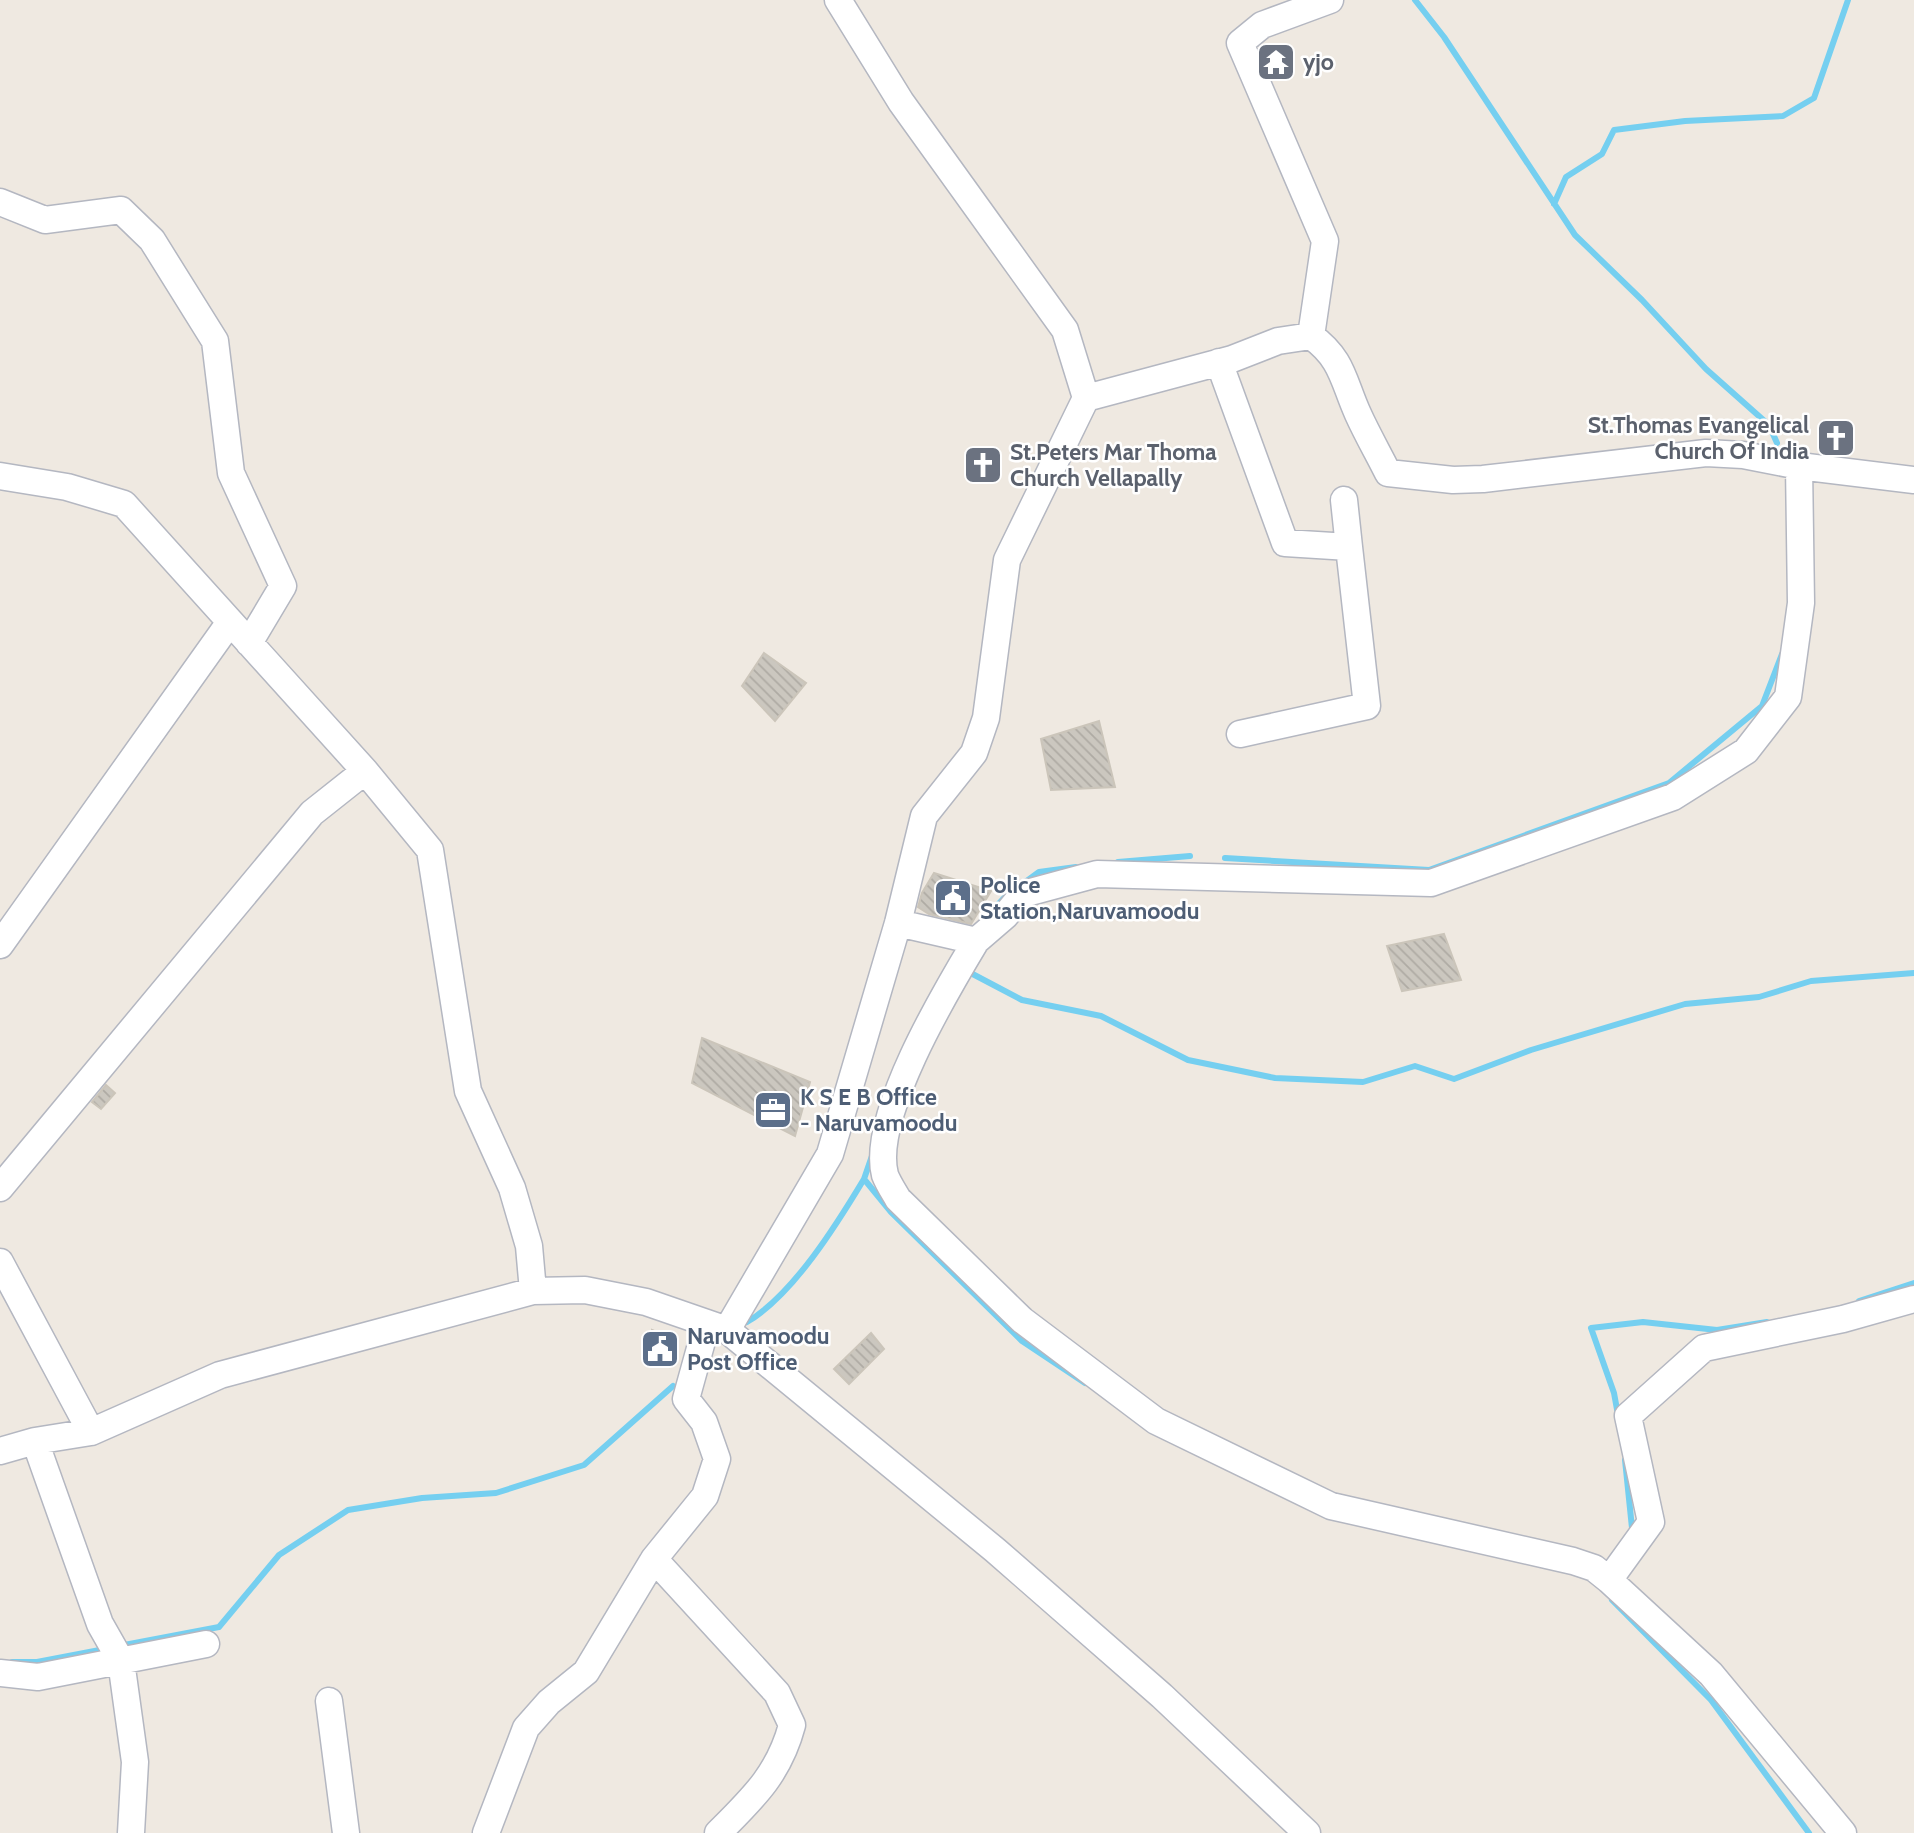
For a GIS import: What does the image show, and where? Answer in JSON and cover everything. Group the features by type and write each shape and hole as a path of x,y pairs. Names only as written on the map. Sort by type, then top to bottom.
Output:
{"street":[{"path":"486,1833 526,1728 549,1702 586,1672 654,1559 705,1496 717,1459 704,1422 686,1399 717,1327 830,1154 898,923 924,816 974,753 985,718 1007,560 1086,398 1065,330 901,102 838,0"},
{"path":"1311,336 1325,241 1240,43 1262,25 1330,0"},
{"path":"0,202 45,220 121,210 152,240 215,341 232,473 283,586 249,643"},
{"path":"1086,398 1219,362 1278,341 1311,336 1325,346 1342,368 1357,412 1388,472 1453,480 1483,479 1706,453 1743,455 1799,466 1914,480"},
{"path":"1219,362 1285,543 1349,547"},
{"path":"1799,466 1801,603 1788,697 1746,751 1673,797 1431,883 1097,874 1023,894 965,958 938,1004 890,1117 884,1156 886,1176 898,1199 1022,1320 1156,1421 1331,1506 1604,1576 1711,1674 1843,1833"},
{"path":"0,476 67,487 124,504 365,772 430,850 468,1091 512,1188 529,1246 533,1291"},
{"path":"1240,734 1367,706 1345,500"},
{"path":"0,945 230,622"},
{"path":"0,1188 312,813 365,772"},
{"path":"898,923 965,958"},
{"path":"0,1262 90,1432"},
{"path":"0,1451 35,1441 90,1432 220,1375 533,1291 585,1290 646,1302 717,1327 1026,1578 1162,1696 1307,1833"},
{"path":"1604,1576 1651,1522 1628,1416 1704,1348 1843,1319 1914,1299"},
{"path":"35,1441 106,1636 120,1660 135,1762 131,1833"},
{"path":"654,1559 777,1693 792,1725 784,1755 758,1793 718,1833"},
{"path":"0,1673 38,1677 206,1644"},
{"path":"329,1701 346,1833"}],"building":[{"path":"764,653 806,683 775,721 742,686"},
{"path":"1099,721 1115,787 1051,790 1041,739"},
{"name":"Police Station,Naruvamoodu","path":"934,873 991,891 971,924 929,914 918,907 922,893"},
{"path":"1444,934 1461,980 1402,991 1387,946"},
{"name":"K S E B Office - Naruvamoodu","path":"702,1038 810,1082 795,1136 692,1083"},
{"path":"106,1085 115,1093 101,1109 92,1102"},
{"name":"Naruvamoodu Post Office","path":"652,1330 675,1340 669,1367 646,1359"},
{"path":"871,1333 884,1349 849,1384 834,1369"}],"waterway":[{"path":"1415,0 1444,37 1575,235 1642,300 1706,369 1769,425 1777,443"},
{"path":"1554,204 1566,177 1602,154 1614,130 1685,121 1783,116 1814,98 1848,0"},
{"path":"1225,858 1429,870 1669,783 1762,706 1782,654"},
{"path":"1118,862 1190,856"},
{"path":"1024,883 1039,872 1076,867"},
{"path":"988,915 1004,898"},
{"path":"965,970 1022,1000 1101,1016 1188,1060 1275,1078 1363,1082 1415,1066 1454,1079 1531,1050 1685,1004 1759,997 1811,981 1914,973"},
{"path":"873,1153 864,1179 891,1212 1022,1341 1085,1383"},
{"path":"747,1322 781,1295 797,1277 827,1237 864,1179"},
{"path":"1859,1301 1914,1283"},
{"path":"1618,1415 1614,1393 1591,1328 1643,1322 1717,1330 1767,1322"},
{"path":"119,1646 219,1627 279,1555 348,1510 422,1498 496,1493 584,1465 673,1386"},
{"path":"1625,1460 1632,1528"},
{"path":"1612,1600 1711,1700 1809,1833"},
{"path":"12,1662 37,1662 105,1649"}],"place":[{"name":"yjo","path":"1276,62"},
{"name":"St.Thomas Evangelical Church Of India","path":"1836,438"},
{"name":"St.Peters Mar Thoma Church Vellapally","path":"983,465"},
{"name":"Police Station,Naruvamoodu","path":"953,898"},
{"name":"K S E B Office - Naruvamoodu","path":"773,1110"},
{"name":"Naruvamoodu Post Office","path":"660,1349"}]}
